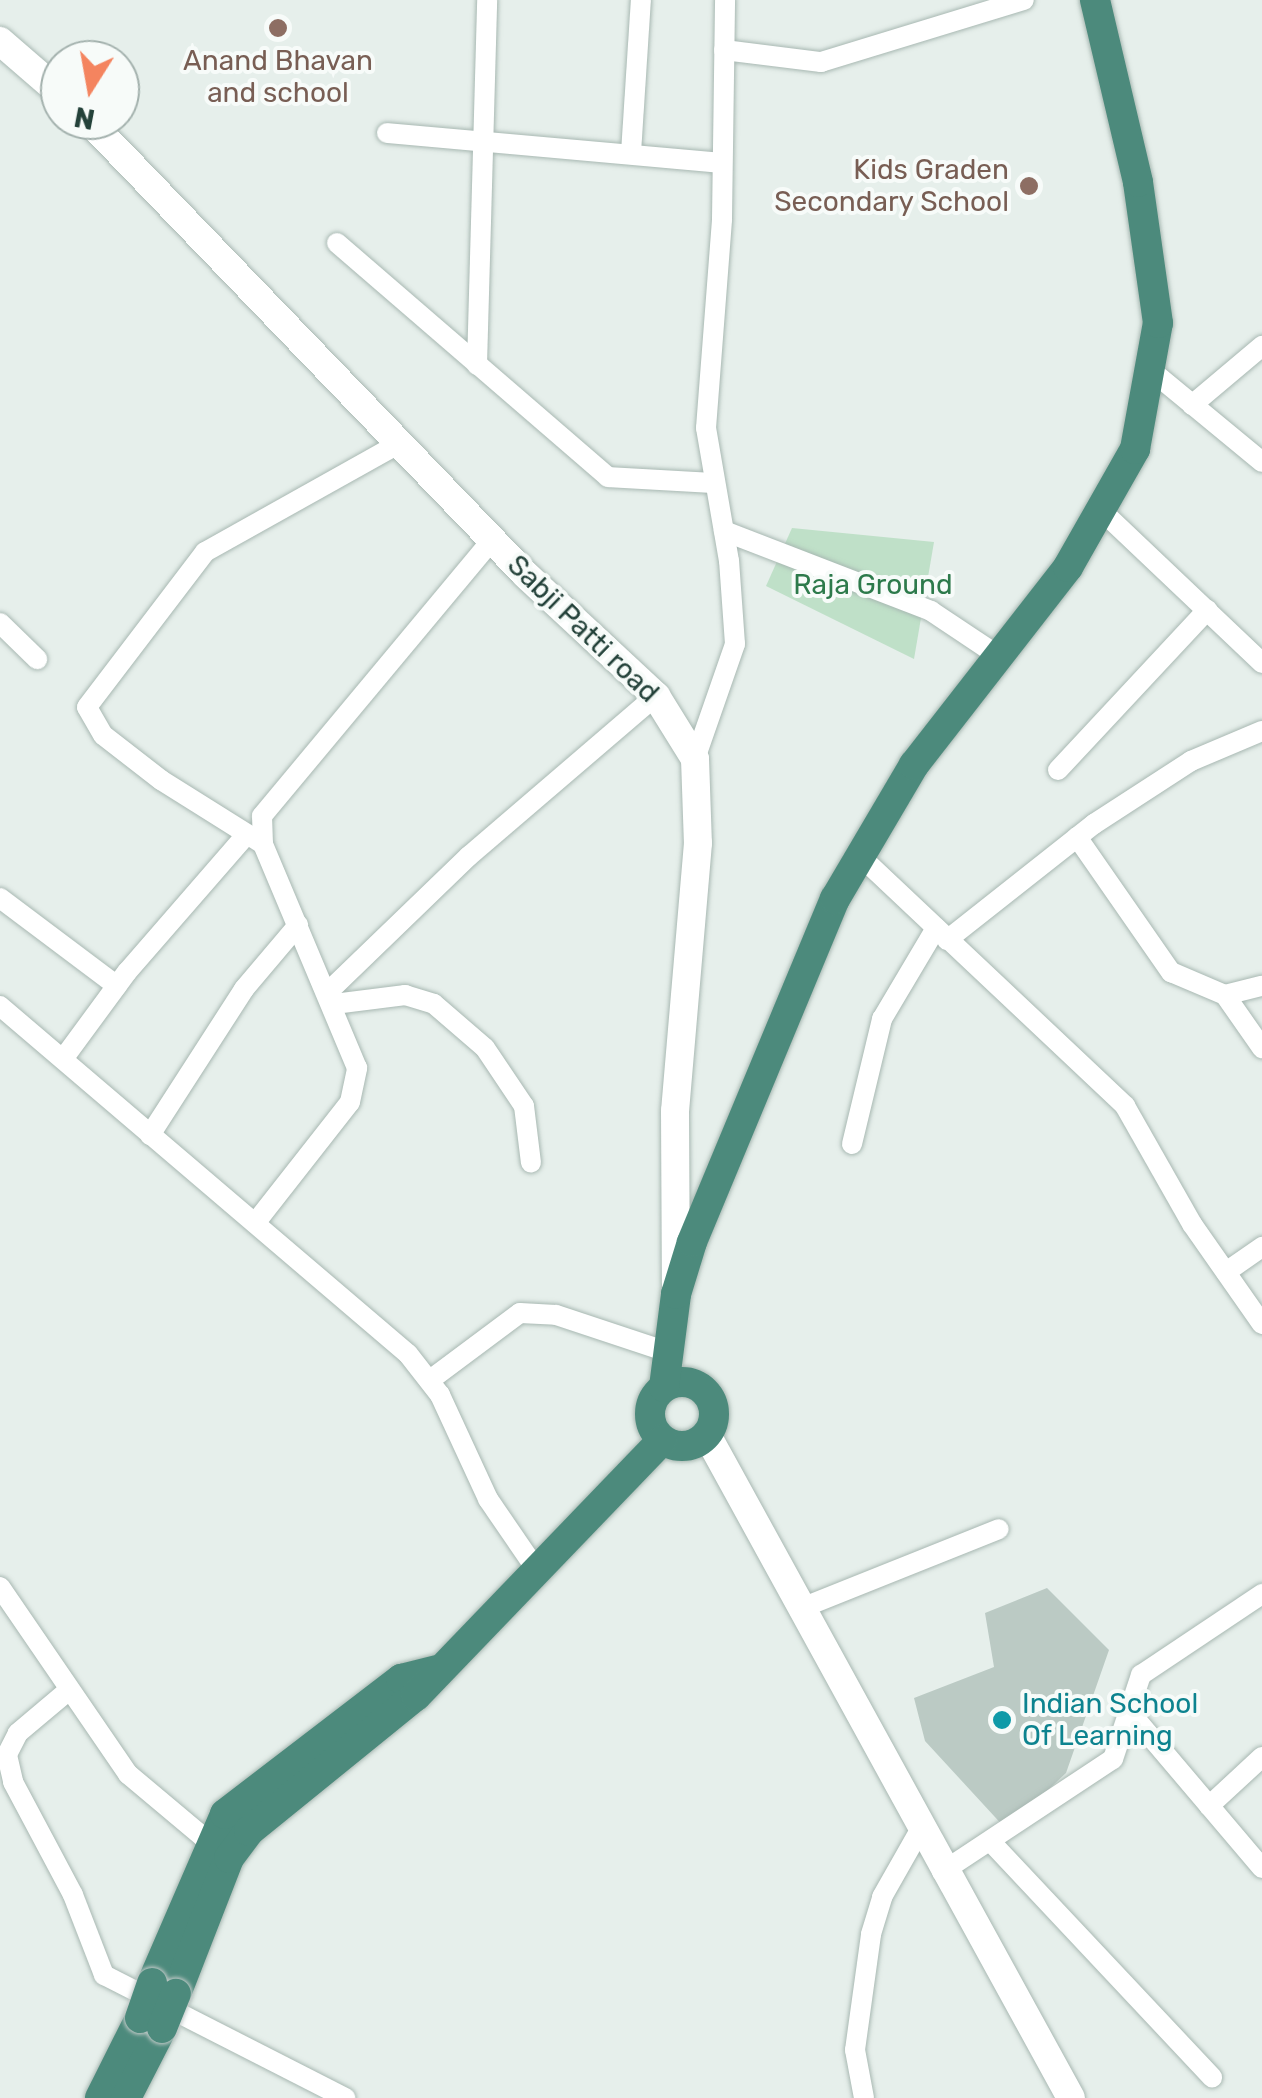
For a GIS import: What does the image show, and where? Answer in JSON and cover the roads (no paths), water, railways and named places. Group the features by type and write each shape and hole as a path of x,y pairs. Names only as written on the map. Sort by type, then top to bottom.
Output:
{"highway":[{"path":"664,1387 686,1382 706,1392 714,1414 707,1435 685,1446 662,1440 649,1413 664,1387 676,1294 790,997 859,855 914,766 1000,657 1104,513 1135,449 1158,323 1152,262 1094,0"},
{"path":"126,2098 218,1850 237,1823 283,1786 416,1696 662,1440"},
{"path":"100,2098 151,2023"}],"main road":[{"path":"0,40 40,75"},
{"name":"Sabji Patti road","path":"107,140 492,540 656,696 695,760 698,843 675,1111 676,1294"},
{"path":"707,1435 942,1872 1071,2098"}],"street":[{"path":"476,365 486,138 487,0"},
{"path":"632,153 641,0"},
{"path":"695,760 735,644 724,532 712,483 705,396 721,163 724,0"},
{"path":"724,50 821,62 1024,0"},
{"path":"388,132 486,138 721,163"},
{"path":"337,244 608,477 712,483"},
{"path":"1192,405 1262,346"},
{"path":"1152,372 1262,462"},
{"path":"256,1222 356,1086 357,1068 331,998 254,840 103,734 87,707 205,552 400,443"},
{"path":"1104,513 1262,663"},
{"path":"724,532 931,610 1000,657"},
{"path":"63,1059 117,986 254,840 271,802 492,540"},
{"path":"1058,770 1207,610"},
{"path":"0,623 37,659"},
{"path":"331,998 469,856 656,696"},
{"path":"852,1144 882,1019 942,934 1191,761 1262,731"},
{"path":"1077,837 1171,972 1225,995 1262,1048"},
{"path":"859,855 1126,1106 1226,1272 1262,1324"},
{"path":"0,898 117,986"},
{"path":"150,1135 244,990 298,925"},
{"path":"1225,995 1262,986"},
{"path":"331,998 405,994 434,1004 485,1048 524,1106 531,1163"},
{"path":"0,1006 256,1222 430,1380 488,1499 538,1572"},
{"path":"1226,1272 1262,1247"},
{"path":"430,1380 520,1312 556,1315 668,1352"},
{"path":"799,1609 999,1529"},
{"path":"0,1587 128,1774 218,1850"},
{"path":"942,1872 1113,1759 1141,1675 1262,1594"},
{"path":"69,1690 18,1733 7,1755 13,1782 73,1895 104,1975 345,2098"},
{"path":"1128,1710 1262,1868"},
{"path":"1210,1806 1262,1757"},
{"path":"864,2098 856,2050 871,1934 882,1896 920,1830"},
{"path":"991,1842 1212,2077"}],"place":[{"name":"Anand Bhavan and school","path":"278,28"},
{"name":"Kids Graden Secondary School","path":"1029,186"},
{"name":"Indian School Of Learning","path":"1002,1720"}],"park label":[{"name":"Raja Ground","path":"873,585"}]}
